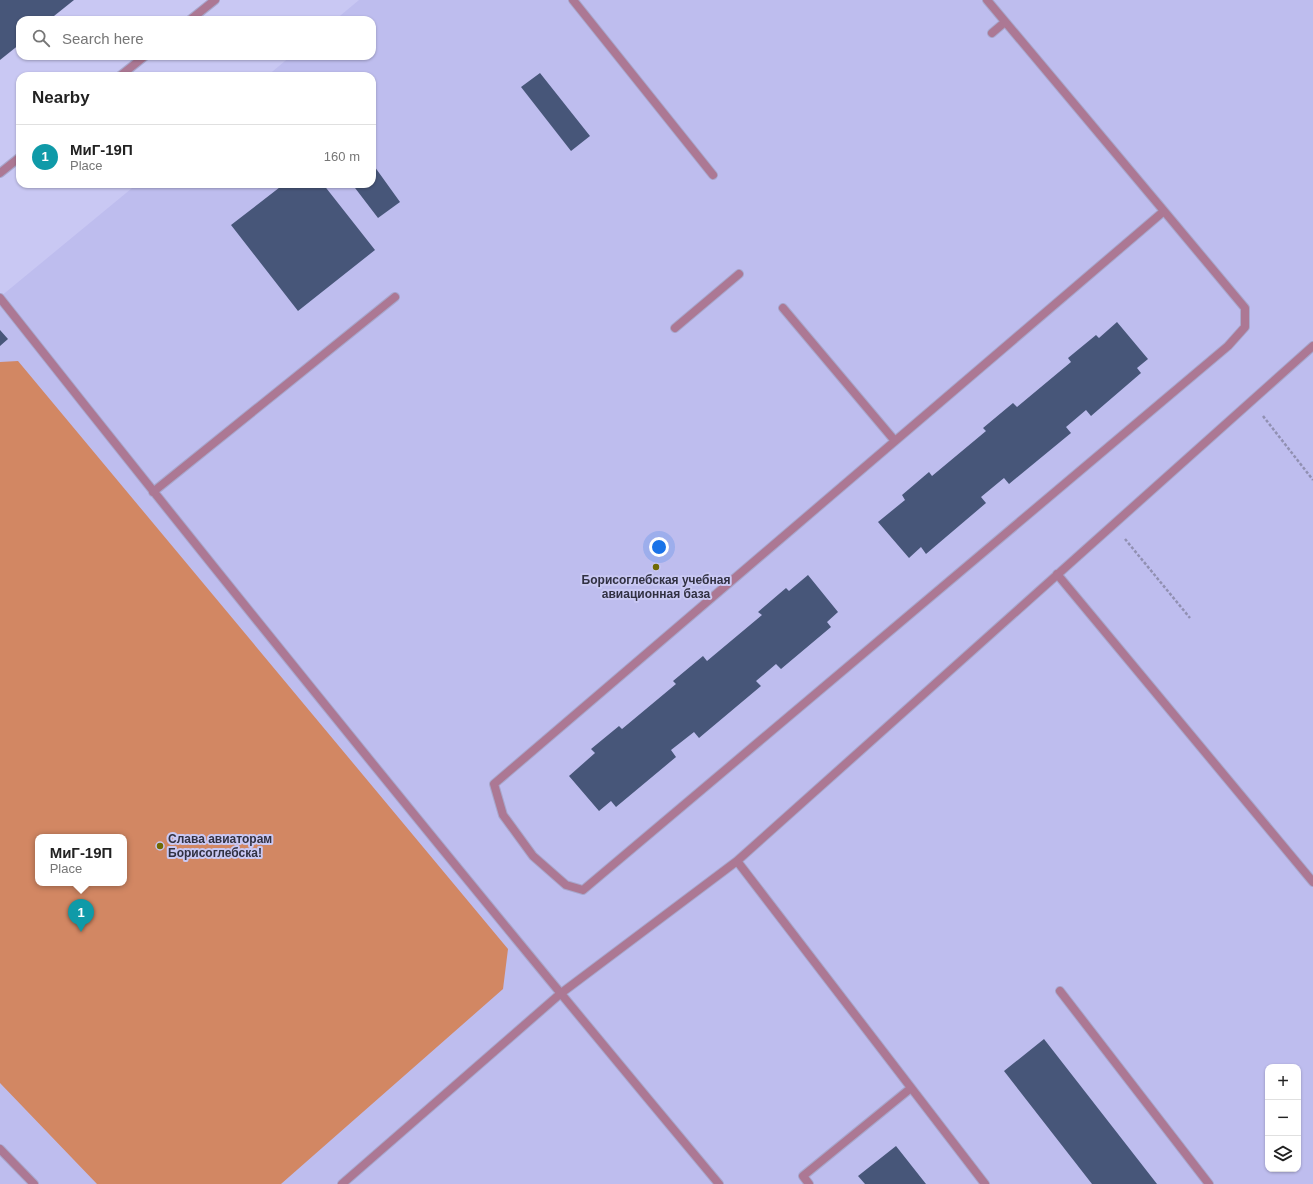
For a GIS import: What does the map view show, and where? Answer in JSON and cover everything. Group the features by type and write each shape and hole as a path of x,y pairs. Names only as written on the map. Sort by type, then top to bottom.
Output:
{"street":[{"path":"195,16 215,0"},
{"path":"573,0 714,176"},
{"path":"987,0 1245,308 1245,327 1222,351 583,890 566,885 533,856 503,815 494,784 1164,212"},
{"path":"992,33 1005,22"},
{"path":"125,72 140,60"},
{"path":"0,173 16,160"},
{"path":"675,328 739,274"},
{"path":"153,492 395,297"},
{"path":"0,298 153,492 560,994 719,1184"},
{"path":"784,308 895,441"},
{"path":"342,1184 560,994 737,861 1313,346"},
{"path":"1058,574 1313,882"},
{"path":"737,861 985,1184"},
{"path":"1060,990 1209,1184"},
{"path":"809,1184 803,1176 911,1088"},
{"path":"0,1149 34,1184"}],"path":[{"path":"1252,401 1313,480"},
{"path":"1113,524 1190,618"}],"shaded area":[{"name":"Борисоглебская учебная авиационная база","path":"359,0 1313,0 1313,1184 0,1184 0,297 132,188 376,188 376,72 272,72 286,60 376,60 376,16 340,16"},
{"path":"18,361 508,949 503,989 281,1184 97,1184 0,1083 0,362"}],"building":[{"path":"0,0 74,0 54,16 16,16 16,47 0,60"},
{"path":"540,73 590,136 571,151 521,87"},
{"path":"376,169 400,202 378,218 355,188 376,188"},
{"path":"279,188 326,188 375,250 298,311 231,225"},
{"path":"1117,322 1148,359 1137,368 1141,373 1091,416 1086,410 1066,427 1071,433 1009,484 1004,478 981,497 986,503 926,554 921,547 909,558 878,522 905,500 902,495 929,472 932,476 986,431 983,428 1013,403 1017,407 1071,362 1068,358 1096,335 1099,338"},
{"path":"0,330 8,339 0,346"},
{"path":"808,575 838,612 827,622 831,627 781,669 776,664 756,681 761,686 699,738 694,732 671,750 676,757 616,807 611,801 599,811 569,776 595,753 591,749 619,726 622,729 676,684 673,681 703,656 707,661 762,615 758,612 786,588 789,591"},
{"path":"1044,1039 1157,1184 1092,1184 1004,1071"},
{"path":"896,1146 926,1184 865,1184 858,1176"}],"place":[{"name":"Борисоглебская учебная авиационная база","path":"656,567"},
{"name":"Слава авиаторам Борисоглебска!","path":"160,846"},
{"name":"МиГ-19П","path":"81,932"}]}
